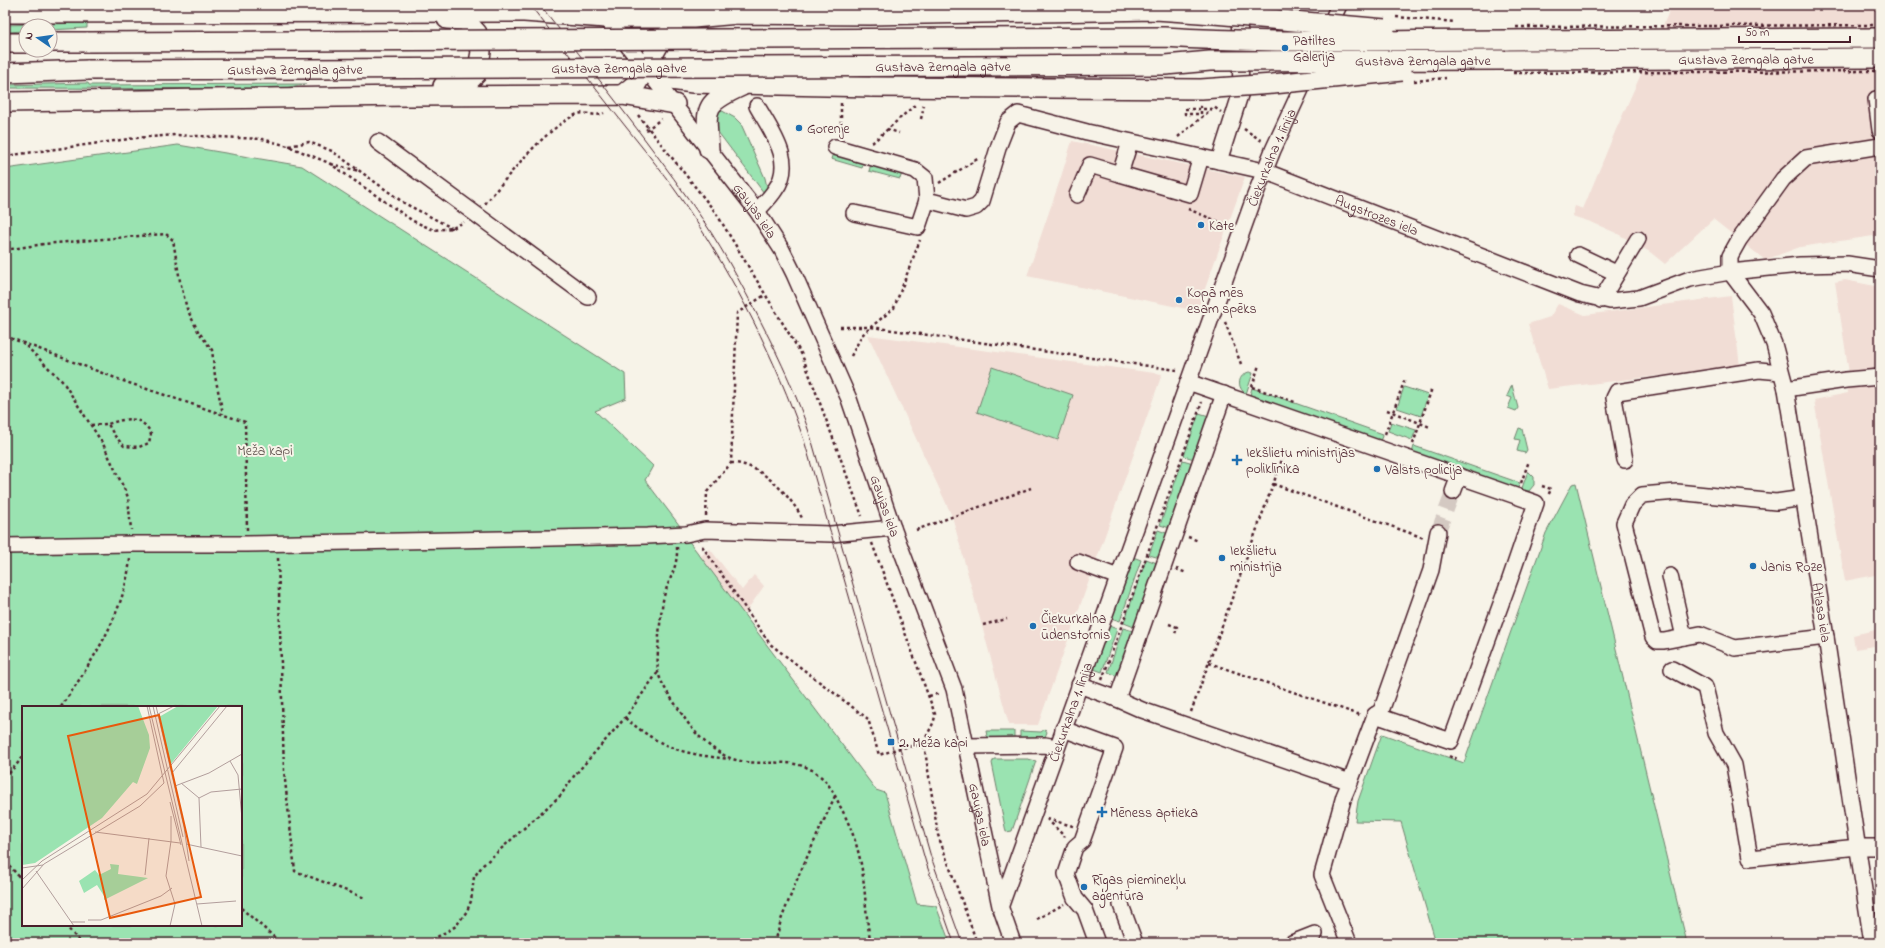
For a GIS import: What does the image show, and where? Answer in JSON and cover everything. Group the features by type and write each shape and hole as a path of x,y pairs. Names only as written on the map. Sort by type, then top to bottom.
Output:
{"main road":[{"path":"5,13 413,12 530,8 601,11 693,18 735,9 870,16 1156,10 1509,33"},
{"path":"408,96 434,86 466,84 477,73 481,52 477,33 465,20 438,19 413,12"},
{"path":"622,95 637,83 647,69 655,50 668,33 693,18"},
{"name":"Gustava Zemgala gatve","path":"58,42 1148,37 1299,40 1509,33 1880,38"},
{"path":"5,43 18,43"},
{"name":"Gustava Zemgala gatve","path":"5,73 88,70 1157,66 1210,61 1880,58"},
{"path":"647,69 671,80 742,86 1201,89 1281,83 1503,60"},
{"path":"709,149 707,114 713,102 720,96 742,86"},
{"path":"5,102 408,96 622,95 675,104"}],"street":[{"name":"Čiekurkalna 1. līnija","path":"1000,906 1118,577 1184,376 1214,310 1264,171 1339,5"},
{"path":"1219,161 1242,92 1239,6"},
{"name":"Gaujas iela","path":"601,11 757,211 782,250 849,398 893,528 954,689 968,746 1000,906 1013,943"},
{"path":"1876,99 1880,130"},
{"path":"757,106 782,150 784,172 776,190 757,211"},
{"name":"Augstrozes iela","path":"999,145 1008,122 1018,114 1130,142 1264,171 1580,294 1601,300 1639,298 1690,279 1730,272 1800,265 1847,264 1880,269"},
{"path":"378,142 588,297"},
{"path":"1120,174 1130,142"},
{"path":"926,194 966,210 976,208 982,201 999,145"},
{"path":"1730,272 1730,256 1739,240 1783,179 1806,158 1880,146"},
{"path":"835,147 915,170 925,178 926,194 918,227 854,213"},
{"path":"1077,195 1090,165 1190,194 1201,157"},
{"path":"1601,300 1638,239"},
{"path":"1578,255 1616,273"},
{"name":"Atlasa iela","path":"1730,272 1761,313 1774,344 1786,389 1826,637 1872,943"},
{"path":"1625,460 1614,398 1618,392 1760,370 1781,372"},
{"path":"1184,376 1207,388 1536,502 1510,579 1451,741 1369,715"},
{"path":"1786,389 1880,376"},
{"path":"1117,699 1224,394"},
{"path":"1453,492 1459,476"},
{"path":"1804,498 1776,502 1677,492 1642,494 1632,505 1624,523 1653,637 1657,641 1700,634 1735,648 1826,637"},
{"path":"5,546 278,544 690,533 807,534 893,528"},
{"path":"1369,715 1381,711 1431,570 1436,537"},
{"path":"1078,562 1118,577"},
{"path":"1670,576 1684,637"},
{"path":"1672,669 1705,687 1716,733 1734,765 1750,858 1858,847 1880,847"},
{"path":"1079,685 1142,710 1350,782"},
{"path":"1349,943 1322,875 1369,715"},
{"path":"1063,728 1115,748 1082,841 1075,847 1066,874 1075,898 1085,910 1097,943"},
{"path":"968,746 1045,745 1056,747"},
{"path":"1121,905 1135,943"},
{"path":"1292,943 1315,934"}],"path":[{"path":"1394,17 1457,22"},
{"path":"1509,33 1880,25"},
{"path":"835,147 841,141 841,103"},
{"path":"868,156 872,142 886,128 915,104"},
{"path":"921,119 924,105"},
{"path":"1188,107 1201,107 1201,114 1185,114 1185,109 1192,109 1198,109 1205,109 1211,109"},
{"path":"329,163 413,221 434,230 453,228 476,214 515,168 555,128 576,114 583,113 598,116 606,112"},
{"path":"650,128 699,194 716,213 765,295 737,314 731,463 707,492 678,557 675,570 668,583 663,598 658,672 666,688 691,728 703,740 733,760"},
{"path":"886,128 899,133"},
{"path":"5,156 136,138 174,136 262,139 288,146 329,163 361,172"},
{"path":"288,146 309,142 332,151 404,203 453,228"},
{"path":"926,194 999,145"},
{"path":"851,356 862,335 894,308 922,238 918,227"},
{"path":"5,250 44,244 166,234 173,240 180,281 187,308 198,331 212,350 215,376 223,415"},
{"path":"1214,310 1222,314 1241,364"},
{"path":"840,328 871,326 1184,376"},
{"path":"5,336 126,382 245,422 248,544"},
{"path":"22,342 63,382 103,444 128,497 132,544 128,575 120,605 94,658 62,706"},
{"path":"1385,434 1404,379"},
{"path":"1098,692 1207,388"},
{"path":"1413,444 1432,388"},
{"path":"1386,410 1430,426"},
{"path":"91,425 108,424 133,419 147,425 151,434 149,443 139,448 124,446 114,435 108,424"},
{"path":"1190,716 1284,454"},
{"path":"731,463 740,463 760,471 789,500 800,515 807,534"},
{"path":"1273,484 1436,537"},
{"path":"916,530 1031,488"},
{"path":"690,533 770,644 868,719 878,755 900,748 924,744 938,835 977,943"},
{"path":"278,544 284,771 295,871 365,898"},
{"path":"982,625 1007,619"},
{"path":"1168,624 1177,627 1175,634"},
{"path":"1209,663 1369,715"},
{"path":"427,943 456,926 467,911 471,901 474,877 483,865 561,795 574,776 625,718 658,672"},
{"path":"625,718 650,737 677,750 733,760 792,763 806,766 820,776 835,795 850,823 860,854 864,879 866,915 871,943"},
{"path":"5,778 22,758"},
{"path":"775,943 781,920 798,877 835,795"},
{"path":"1043,817 1086,830"},
{"path":"1047,819 1075,847"},
{"path":"5,862 22,880"},
{"path":"1037,919 1075,898"},
{"path":"242,909 281,943"},
{"path":"65,926 81,943"}],"shaded area":[{"path":"1672,5 1880,5 1880,235 1800,247 1765,260 1713,219 1665,264 1650,252 1616,233 1591,222 1572,216 1575,206 1583,209 1615,132"},
{"path":"1072,141 1245,177 1197,311 1027,276"},
{"path":"1845,280 1880,287 1880,574 1845,581 1814,400 1848,393 1846,380 1849,373 1835,282"},
{"path":"1731,296 1740,366 1548,389 1528,324 1550,317 1558,304 1585,315"},
{"path":"868,335 1162,374 1038,725 1009,725 952,516"},
{"path":"710,549 742,590 754,575 764,586 741,619 697,559"},
{"path":"1880,629 1880,645 1855,649 1853,635"},
{"path":"1880,759 1880,795 1874,760"}],"green space":[{"path":"87,23 87,28 58,30 58,24"},
{"path":"5,25 18,25 18,31 5,32"},
{"path":"88,83 89,85 306,84 280,89 5,88 5,85"},
{"path":"717,108 735,118 741,124 765,178 767,187 764,193 715,128"},
{"name":"Meža kapi","path":"178,145 302,166 625,374 626,398 595,411 653,466 645,480 686,534 688,540 876,790 885,793 917,904 936,906 950,943 5,943 5,169"},
{"path":"833,153 864,162 862,168 831,159"},
{"path":"871,164 902,173 900,179 869,171"},
{"path":"992,367 1073,395 1058,440 977,412"},
{"path":"1249,372 1253,373 1246,394 1241,388 1240,382 1242,376"},
{"path":"1512,385 1518,408 1516,411 1508,408 1512,398 1507,396"},
{"path":"1404,387 1428,395 1421,416 1397,408"},
{"path":"1252,388 1383,434 1380,441 1250,395"},
{"path":"1199,413 1209,416 1194,459 1184,456"},
{"path":"1391,422 1416,430 1412,440 1388,431"},
{"path":"1519,428 1522,429 1527,450 1525,453 1517,451 1520,440 1515,439"},
{"path":"1414,446 1520,483 1517,490 1412,453"},
{"path":"1183,460 1193,463 1170,528 1160,525"},
{"path":"1528,471 1534,477 1534,485 1529,491 1521,491"},
{"path":"1576,483 1687,943 1436,943 1401,822 1355,821 1358,801 1382,734 1464,763 1546,533 1572,484"},
{"path":"1158,530 1169,534 1160,558 1149,555"},
{"path":"1133,557 1141,560 1120,621 1111,618"},
{"path":"1146,559 1157,563 1134,627 1124,623"},
{"path":"1109,626 1117,629 1102,672 1094,669"},
{"path":"1123,628 1133,631 1117,676 1108,672"},
{"path":"1045,729 1047,732 1045,737 1020,738 1020,731 1041,732"},
{"path":"986,731 1014,731 1014,739 990,738 987,736"},
{"path":"994,759 1028,759 1036,761 1012,831 1006,832 992,763"}],"tunnel":[{"path":"1438,532 1453,492"}],"tram line":[{"path":"530,5 656,164 680,198 706,236 738,292 767,350 793,409 804,440 926,863 954,943"},
{"path":"540,5 637,128 702,218 738,278 762,324 795,394 811,438 931,857 962,943"}],"place":[{"name":"Patiltes Galerija","path":"1285,48"},
{"name":"Gorenje","path":"799,128"},
{"name":"Kate","path":"1201,225"},
{"name":"Kopā mēs esam spēks","path":"1179,300"},
{"name":"Iekšlietu ministrijas poliklīnika","path":"1237,460"},
{"name":"Valsts policija","path":"1377,469"},
{"name":"Iekšlietu ministrija","path":"1222,558"},
{"name":"Janis Roze","path":"1753,566"},
{"name":"Čiekurkalna ūdenstornis","path":"1033,626"},
{"name":"2. Meža kapi","path":"891,742"},
{"name":"Mēness aptieka","path":"1102,812"},
{"name":"Rīgas pieminekļu aģentūra","path":"1084,887"}]}
